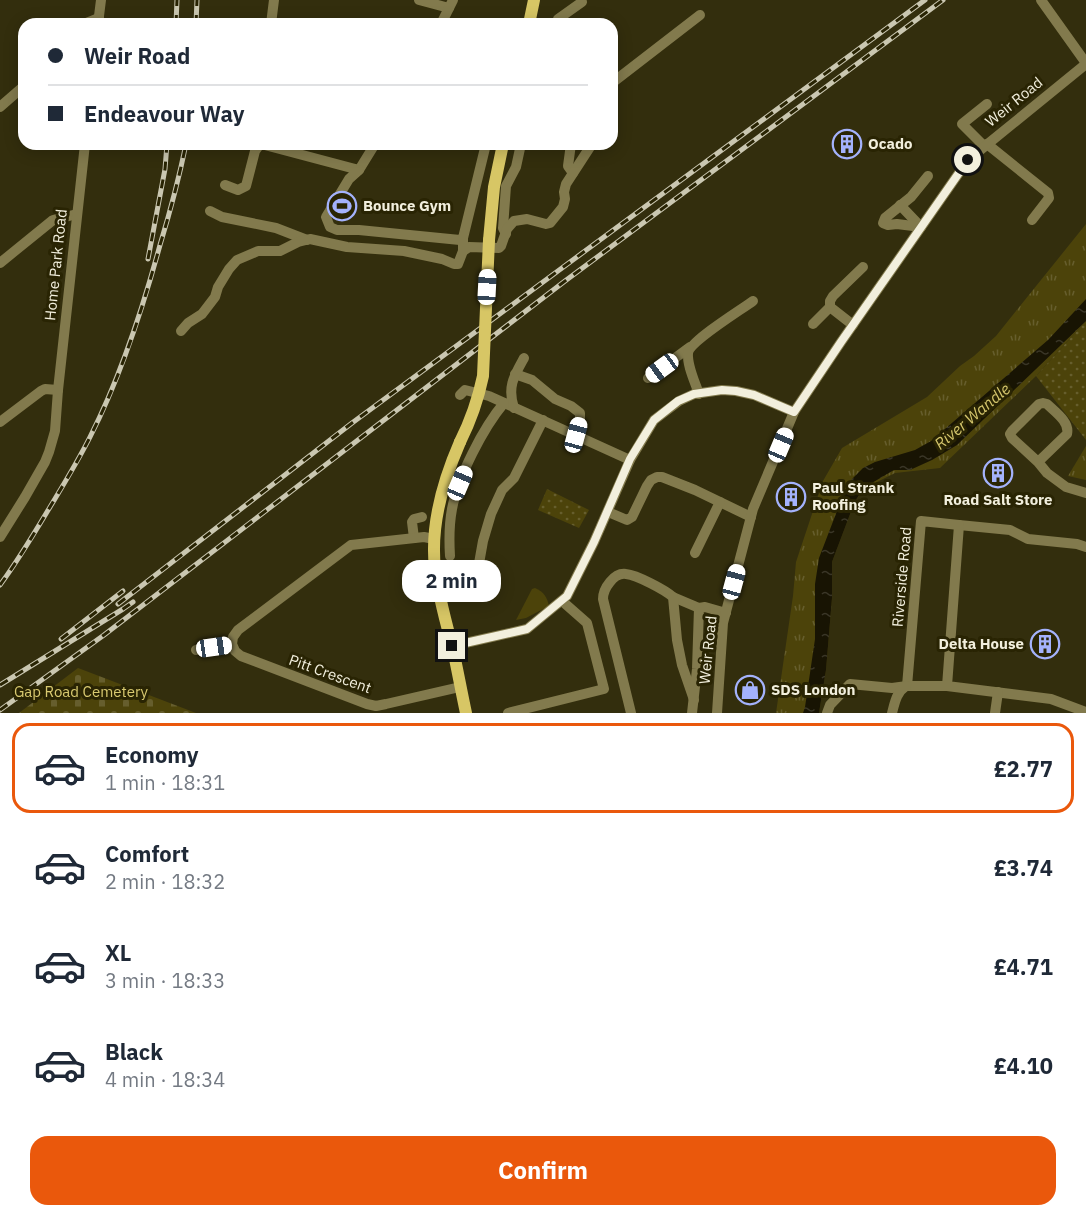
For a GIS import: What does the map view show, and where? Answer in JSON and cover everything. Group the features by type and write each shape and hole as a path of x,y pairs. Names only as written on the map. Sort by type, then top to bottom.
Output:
{"main road":[{"path":"530,18 534,0"},
{"path":"466,713 435,567 434,539 439,502 450,465 476,407 483,376 490,227 494,187 502,150"}],"street":[{"path":"99,18 101,0"},
{"path":"274,0 274,18"},
{"path":"419,0 451,4 444,18"},
{"path":"1041,0 1086,63"},
{"path":"559,18 582,2"},
{"path":"618,78 700,15"},
{"name":"Weir Road","path":"717,713 723,623 753,510 794,412 968,160 1086,63"},
{"path":"0,107 18,91"},
{"path":"987,104 962,124 985,145 1047,193 1049,198 1047,203 1032,220"},
{"name":"Home Park Road","path":"0,537 45,462 55,431 84,150"},
{"path":"225,185 238,190 246,186 256,150"},
{"path":"284,150 359,170"},
{"path":"371,150 359,170 349,179 326,217 330,227 337,230 460,240 463,238"},
{"path":"464,251 463,238 485,150"},
{"path":"506,234 503,228 506,186 516,167 520,150"},
{"path":"570,150 568,166 573,173"},
{"path":"180,331 202,314 215,297 229,269 237,260 258,251 280,251 310,239 347,247 404,251 458,264 464,251 469,247 499,248 507,229 514,221 527,219 550,223 563,207 566,184 588,150"},
{"path":"921,227 883,223 885,218 911,197 928,176"},
{"path":"900,205 921,227"},
{"path":"210,211 222,217 276,228 307,240"},
{"path":"0,263 53,220 77,214"},
{"path":"813,324 830,307 833,296 863,267"},
{"path":"648,378 700,338 753,302"},
{"path":"830,307 853,325"},
{"path":"690,347 689,361 699,394"},
{"path":"450,556 449,531 452,507 460,483 474,450 495,415 509,405 510,387 524,358"},
{"path":"515,374 532,380 555,399 580,413 576,435"},
{"path":"0,422 41,391 58,390"},
{"path":"460,395 465,390 489,396 630,459"},
{"path":"452,646 527,629 567,596 608,512 630,459 654,420 678,401 694,394 722,390 736,391 754,395 794,412"},
{"path":"1038,462 1067,434 1069,429 1067,424 1047,404 1043,403 1039,404 1010,434 1047,473 1066,487 1086,493"},
{"path":"481,582 478,569 491,514 502,490 514,478 543,420"},
{"path":"608,512 627,520 632,517 651,480 662,477 695,489 751,517"},
{"path":"694,553 720,502"},
{"path":"414,538 412,522 422,517"},
{"name":"Riverside Road","path":"907,686 921,521 959,525"},
{"path":"947,686 959,525 1010,530 1028,539 1086,547"},
{"path":"196,650 232,644 233,637 238,630 351,545 424,537 434,539"},
{"path":"631,713 603,599 605,588 614,578 620,574 626,574 665,590 673,597 699,608 705,607 726,613"},
{"path":"673,597 676,640 694,700"},
{"path":"508,713 604,689 587,623 562,601"},
{"path":"692,713 697,669 699,608"},
{"name":"Pitt Crescent","path":"232,644 242,656 375,706 460,687"},
{"path":"827,713 830,705 850,684 892,688 947,686 998,692 1051,699 1086,712"},
{"path":"892,713 897,696 907,686"},
{"path":"995,713 998,692"}],"green space":[{"path":"1086,224 1086,321 1036,376 940,468 895,473 865,488 855,501 832,562 832,598 826,670 819,713 776,713 796,562 823,481 842,448 927,397 996,336"},
{"path":"1086,321 1086,440 1036,376"},
{"path":"1086,446 1086,480 1068,476"},
{"path":"547,489 589,510 579,528 538,510"},
{"path":"535,588 545,595 549,606 526,618 516,620 532,589"},
{"name":"Gap Road Cemetery","path":"78,668 196,713 19,713"}],"water":[{"name":"River Wandle","path":"1086,299 1086,321 957,445 910,470 894,470 865,487 855,501 832,562 832,598 826,670 819,713 803,713 815,639 815,584 819,558 842,498 852,479 863,468 875,462 915,450 931,441 1048,340"}],"railway":[{"path":"176,18 177,0"},
{"path":"196,18 197,0"},
{"path":"118,604 352,423 925,0"},
{"path":"0,710 104,635 565,281 943,0"},
{"path":"148,259 167,150"},
{"path":"0,585 75,466 111,391 146,294 171,208 185,150"},
{"path":"61,639 123,591"},
{"path":"0,685 133,602"}],"place":[{"name":"Ocado","path":"847,144"},
{"name":"Bounce Gym","path":"342,206"},
{"name":"Road Salt Store","path":"998,473"},
{"name":"Paul Strank Roofing","path":"791,497"},
{"name":"Delta House","path":"1045,644"},
{"name":"SDS London","path":"750,690"}],"route":[{"path":"452,646 527,629 567,596 594,542 630,459 654,420 678,401 694,394 722,390 736,391 754,395 794,412 968,160"}]}
